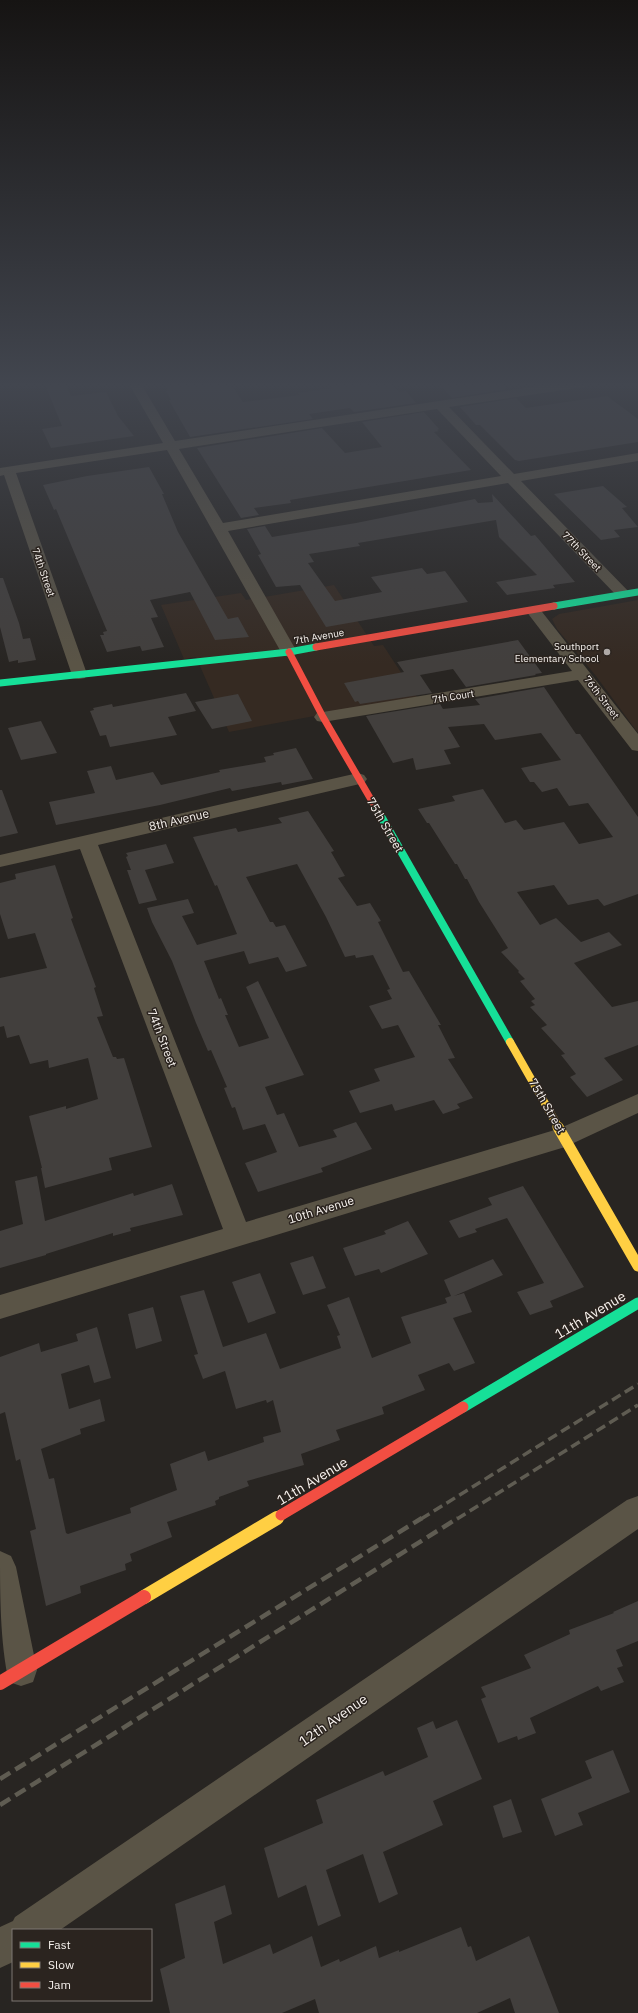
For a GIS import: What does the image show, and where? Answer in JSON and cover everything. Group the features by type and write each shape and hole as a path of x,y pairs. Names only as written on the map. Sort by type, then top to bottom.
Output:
{"street":[{"name":"74th Street","path":"7,476 79,674"},
{"name":"75th Street","path":"189,476 289,652 322,717 638,1266"},
{"path":"219,528 524,476"},
{"name":"77th Street","path":"512,478 623,594"},
{"name":"7th Avenue","path":"0,682 289,652 638,592"},
{"name":"76th Street","path":"534,611 638,746"},
{"name":"7th Court","path":"322,717 584,674"},
{"name":"8th Avenue","path":"0,861 358,779"},
{"name":"74th Street","path":"87,841 238,1235"},
{"name":"10th Avenue","path":"0,1307 565,1137 638,1102"},
{"name":"11th Avenue","path":"10,1676 638,1303"},
{"name":"12th Avenue","path":"29,1929 638,1511"},
{"path":"0,1567 10,1676"},
{"path":"0,1949 12,1941"}],"shaded area":[{"path":"334,585 374,646 383,645 417,697 229,732 196,657 184,659 161,605 241,593 246,600"},
{"name":"Southport Elementary School","path":"638,600 638,733 596,676 557,629 552,619 559,614"}],"building":[{"path":"87,476 154,476 164,494 162,494 178,532 228,619 238,617 249,637 215,640 190,592 150,600 158,617 151,618 164,647 142,651 140,646 107,652 100,635 104,635 103,632 107,631 56,509 54,510 43,485"},
{"path":"215,476 435,476 290,500 291,503 254,508 259,515 241,518"},
{"path":"603,486 627,507 622,508 638,527 614,530 620,537 601,540 554,494"},
{"path":"492,494 531,536 535,535 575,582 553,585 555,588 507,595 496,582 537,575 499,537 496,520 358,543 360,546 309,554 314,562 308,563 335,601 382,592 371,577 422,568 427,574 445,571 468,602 326,627 300,585 276,587 258,555 261,554 247,529 265,526 272,537 356,523 475,499 478,503 493,502"},
{"path":"0,578 3,578 23,639 30,638 36,660 18,663 18,660 9,662 0,627"},
{"path":"518,640 542,673 466,687 453,669 420,675 432,693 360,704 358,701 355,702 344,683 404,672 397,662"},
{"path":"544,687 576,734 580,734 638,817 638,894 604,906 598,899 568,905 554,885 517,892 540,925 556,918 581,942 609,932 622,945 574,963 612,1007 638,1001 638,1045 604,1058 623,1080 587,1097 570,1077 576,1074 561,1055 565,1054 541,1028 547,1025 530,1007 535,1005 531,1001 535,999 520,981 525,979 501,952 508,948 479,902 467,879 465,879 457,864 455,864 429,823 427,823 418,809 455,801 452,796 483,789 505,823 516,820 524,830 564,822 579,844 613,837 588,803 569,806 557,788 542,792 534,782 530,782 521,768 561,760 541,733 495,740 484,724 448,727 460,747 444,750 451,764 416,770 413,758 393,763 366,716 440,704 443,709 480,705 475,699"},
{"path":"186,693 196,711 168,717 177,735 110,747 106,735 100,736 90,711 94,710 93,708 112,704 113,707"},
{"path":"238,694 252,721 212,729 195,702"},
{"path":"41,721 57,753 21,760 8,728"},
{"path":"296,748 313,779 282,785 281,782 232,791 230,788 160,805 56,825 49,802 95,793 87,771 111,766 116,780 153,772 161,785 220,772 219,770 266,762 264,757 274,755 273,753"},
{"path":"0,790 2,790 18,833 0,837"},
{"path":"308,811 334,851 331,852 345,876 338,878 357,906 370,903 381,921 378,922 403,972 409,971 441,1025 438,1025 455,1058 448,1059 473,1098 457,1104 460,1108 443,1114 434,1100 395,1111 392,1104 360,1113 349,1091 380,1081 374,1069 415,1057 398,1025 382,1029 369,1006 392,999 387,990 390,989 373,955 356,958 355,955 345,957 326,917 297,864 246,877 270,922 273,922 276,927 285,925 307,966 286,972 278,957 249,964 244,951 204,961 219,999 221,998 228,1015 225,1015 239,1047 269,1038 246,987 258,981 304,1075 265,1087 277,1115 284,1113 299,1147 337,1137 333,1130 356,1122 372,1149 321,1168 323,1172 258,1192 245,1163 277,1152 265,1124 243,1130 235,1107 232,1108 224,1088 227,1087 211,1050 208,1051 172,961 152,922 147,908 188,899 194,913 182,916 197,945 237,934 217,885 215,886 193,837 236,828 238,832 282,823 278,818"},
{"path":"166,844 174,863 145,870 157,900 139,904 127,870 131,870 126,853"},
{"path":"55,865 73,918 71,919 96,987 94,988 103,1016 97,1017 113,1057 116,1057 117,1059 124,1058 152,1147 109,1158 112,1170 45,1188 42,1168 29,1116 66,1106 66,1109 98,1099 88,1058 49,1068 48,1060 30,1064 19,1035 7,1038 4,1026 0,1027 0,978 47,968 35,933 8,939 0,914 0,883 16,879 15,874"},
{"path":"37,1176 45,1221 133,1193 134,1196 172,1184 183,1215 130,1228 131,1231 113,1236 113,1233 0,1268 0,1231 23,1224 15,1181"},
{"path":"523,1186 584,1287 550,1301 553,1307 530,1315 517,1292 544,1283 507,1218 475,1229 477,1232 459,1238 449,1221 492,1205 488,1198"},
{"path":"408,1221 428,1254 381,1273 379,1269 355,1276 343,1248 386,1234 384,1231"},
{"path":"313,1256 326,1288 303,1295 290,1263"},
{"path":"493,1259 503,1275 454,1296 464,1293 472,1312 453,1318 475,1363 454,1371 449,1363 418,1375 425,1390 382,1407 384,1414 336,1430 340,1440 301,1454 304,1465 247,1481 249,1486 219,1497 219,1499 215,1501 216,1505 167,1522 172,1537 130,1554 132,1561 125,1564 126,1570 80,1586 81,1593 46,1606 30,1531 36,1529 20,1459 16,1461 5,1412 0,1414 0,1357 39,1343 41,1352 78,1341 76,1334 97,1327 111,1378 94,1383 89,1365 61,1374 69,1409 100,1399 105,1421 80,1429 81,1434 41,1449 49,1479 54,1478 66,1533 68,1534 131,1513 130,1508 177,1490 170,1464 205,1451 208,1461 264,1442 263,1437 281,1432 273,1400 267,1403 266,1400 236,1409 225,1371 203,1379 194,1355 198,1354 180,1296 204,1290 223,1347 266,1333 280,1369 341,1348 337,1336 340,1335 327,1305 349,1297 372,1358 411,1343 401,1317 447,1303 445,1298 451,1296 444,1280"},
{"path":"260,1273 276,1313 248,1323 232,1282"},
{"path":"153,1307 162,1341 136,1349 128,1314"},
{"path":"638,1601 638,1641 616,1650 623,1666 617,1668 624,1682 601,1691 598,1686 530,1718 536,1733 518,1740 517,1736 498,1743 481,1699 486,1697 481,1687 531,1668 524,1655 570,1634 569,1630 614,1613 613,1612"},
{"path":"457,1720 482,1779 433,1801 443,1825 383,1852 398,1894 379,1903 363,1854 326,1870 341,1916 318,1926 306,1885 278,1898 264,1848 323,1823 316,1800 383,1771 385,1776 428,1757 417,1728 433,1721 436,1729"},
{"path":"613,1750 630,1792 578,1813 583,1825 555,1836 541,1799 592,1778 585,1761"},
{"path":"511,1799 522,1832 503,1838 493,1806"},
{"path":"225,1885 232,1914 214,1922 223,1964 270,1944 273,1954 312,1936 321,1967 339,1959 340,1962 376,1946 379,1958 399,1950 399,1952 461,1927 468,1947 471,1946 476,1961 529,1936 559,2013 515,2013 510,1998 477,2013 319,2013 315,1999 282,2013 170,2013 160,1969 185,1958 175,1904"}],"railway":[{"path":"421,1519 638,1384"},
{"path":"457,1519 638,1405"},
{"path":"0,1779 422,1518"},
{"path":"0,1805 458,1518"}],"traffic: fast":[{"path":"554,606 638,592"},
{"path":"0,683 289,652 316,647"},
{"path":"373,803 510,1042"},
{"path":"463,1407 638,1303"}],"traffic: slow":[{"path":"510,1042 638,1266"},
{"path":"144,1597 281,1515"}],"traffic: jam":[{"path":"316,647 554,606"},
{"path":"289,652 323,717 373,803"},
{"path":"281,1515 463,1407"},
{"path":"0,1683 144,1597"}],"place":[{"name":"Southport Elementary School","path":"607,652"}]}
